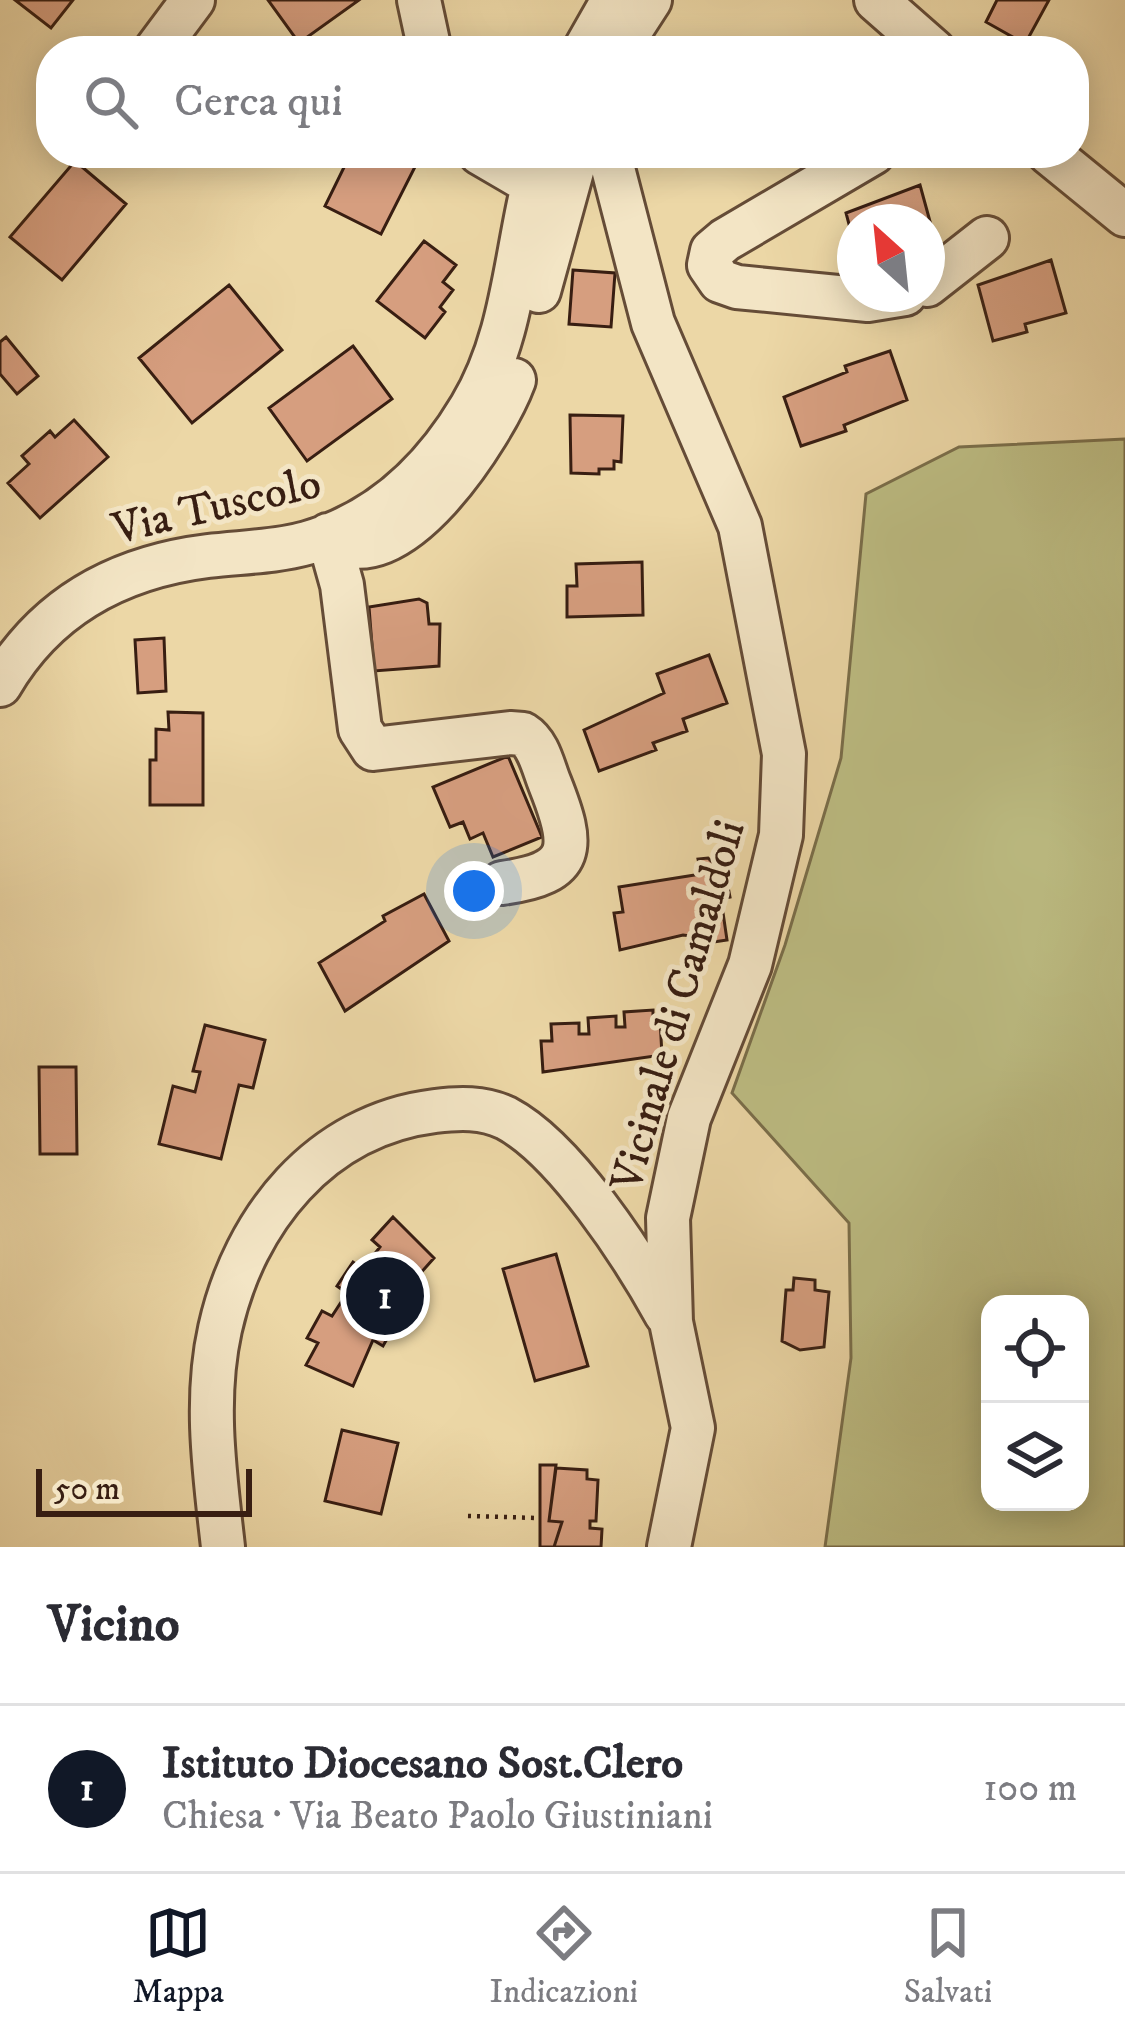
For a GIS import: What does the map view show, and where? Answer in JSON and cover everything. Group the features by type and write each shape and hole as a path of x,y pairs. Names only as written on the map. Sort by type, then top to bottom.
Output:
{"street":[{"path":"166,36 194,0"},
{"path":"418,0 426,36"},
{"path":"593,36 613,0"},
{"path":"627,36 650,0"},
{"path":"881,1 918,36"},
{"path":"328,535 347,548 387,541 446,489 485,442 519,367 573,168"},
{"name":"Vicinale di Camaldoli","path":"613,168 652,323 740,526 784,754 781,835 751,965 680,1154 667,1229 671,1322 693,1428 669,1547"},
{"path":"837,297 737,287 720,281 709,265 712,251 725,240 847,168"},
{"path":"1067,168 1125,215"},
{"name":"Via Tuscolo","path":"0,685 49,622 105,583 188,559 282,549 328,535 372,514 412,483 475,401 511,304 537,169"},
{"path":"945,271 988,238"},
{"path":"328,535 342,585 361,729 373,748 509,733 523,734 536,748 567,827 566,843 554,869 542,878 502,883"},
{"path":"223,1547 212,1405 225,1310 283,1196 314,1160 361,1130 452,1109 482,1110 510,1121 563,1170 671,1322"}],"path":[{"path":"468,1516 538,1518"}],"green space":[{"path":"1125,439 1125,1547 825,1547 851,1358 849,1223 732,1093 785,945 841,758 866,494 959,447"}],"building":[{"path":"15,0 73,0 51,28"},
{"path":"268,0 359,0 309,36 294,36"},
{"path":"997,0 1049,0 1029,36 1011,36 986,22"},
{"path":"69,168 83,168 126,204 62,280 10,237"},
{"path":"344,168 414,168 381,234 325,206"},
{"path":"920,185 925,204 870,204"},
{"path":"424,241 456,265 443,282 453,290 440,307 445,312 425,338 377,301"},
{"path":"1051,260 1066,313 1025,324 1027,332 993,341 978,285"},
{"path":"573,270 615,273 611,327 569,324"},
{"path":"229,285 282,350 192,423 139,358"},
{"path":"6,337 38,376 17,394 0,374 0,342"},
{"path":"353,346 392,399 307,461 269,408"},
{"path":"890,351 907,400 844,425 846,431 801,446 784,397 847,372 845,366"},
{"path":"570,415 623,416 621,462 614,461 614,469 571,473"},
{"path":"74,420 108,457 40,518 8,483 29,464 22,456 50,431 55,437"},
{"path":"642,562 643,615 567,617 567,586 577,586 576,564"},
{"path":"419,599 427,603 429,624 440,624 439,666 374,671 369,607"},
{"path":"164,638 166,691 138,693 135,640"},
{"path":"709,655 727,703 683,719 687,731 653,743 656,750 599,771 584,730 664,693 657,674"},
{"path":"168,712 203,713 203,805 150,805 156,729 169,730"},
{"path":"508,756 542,837 493,857 483,833 470,839 463,822 450,827 433,787"},
{"path":"708,858 726,876 730,897 721,899 727,940 700,944 699,937 683,935 620,950 614,913 623,912 619,887 701,874 698,859"},
{"path":"424,894 449,941 345,1011 319,963 385,921 383,916"},
{"path":"653,1010 653,1020 660,1020 662,1055 543,1072 541,1041 552,1041 551,1024 579,1023 579,1034 589,1034 588,1018 616,1016 616,1027 625,1027 624,1012"},
{"path":"205,1025 265,1040 253,1088 239,1085 221,1159 159,1144 173,1086 195,1092 200,1072 193,1071"},
{"path":"39,1067 76,1067 77,1154 40,1154"},
{"path":"393,1217 434,1258 418,1276 426,1283 409,1304 401,1298 387,1317 396,1323 383,1346 373,1340 353,1386 306,1365 318,1343 307,1338 322,1311 332,1316 347,1293 337,1286 353,1262 363,1269 380,1247 372,1240"},
{"path":"556,1254 588,1366 535,1381 503,1269"},
{"path":"794,1278 815,1280 815,1290 829,1292 824,1347 800,1350 782,1341 786,1290 793,1290"},
{"path":"342,1430 398,1443 381,1514 325,1501"},
{"path":"540,1465 556,1465 549,1521 562,1522 554,1547 540,1547"},
{"path":"556,1468 587,1470 587,1479 598,1480 596,1521 590,1521 590,1528 602,1529 601,1547 554,1547 562,1522 549,1521"}],"place":[{"name":"Istituto Diocesano Sost.Clero","path":"385,1296"}]}
